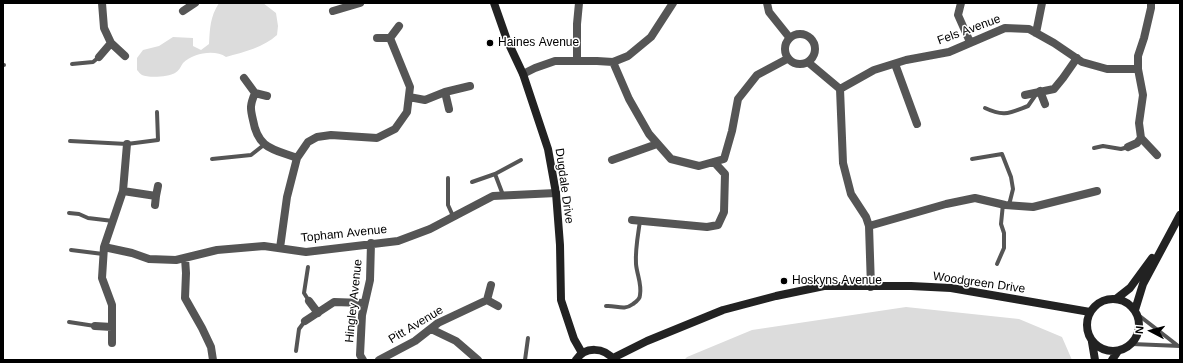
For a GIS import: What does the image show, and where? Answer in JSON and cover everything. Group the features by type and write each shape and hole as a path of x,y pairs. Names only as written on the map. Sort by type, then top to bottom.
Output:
{"main road":[{"name":"Dugdale Drive","path":"494,3 507,40 523,74 548,149 556,193 560,245 561,300 574,339 582,353"},
{"path":"1136,312 1143,284 1180,214"},
{"path":"1116,299 1130,288 1168,237"},
{"name":"Woodgreen Drive","path":"613,359 647,341 723,310 776,296 824,286 911,286 951,288 1090,312"},
{"path":"1092,342 1098,347 1111,352 1128,347 1138,335 1139,324 1136,312 1131,306 1116,299 1108,299 1095,306 1090,312 1086,327 1092,342 1095,360"},
{"path":"576,360 582,353 588,350 602,350 613,359"},
{"path":"1112,360 1118,351"}],"street":[{"path":"102,3 104,28 111,43 125,56"},
{"path":"184,11 194,3"},
{"path":"333,11 346,5 360,3"},
{"path":"577,61 577,24 579,3"},
{"path":"523,74 555,61 613,62 628,56 651,37 673,3"},
{"path":"766,3 769,12 789,37"},
{"path":"961,3 958,15 970,42"},
{"path":"1036,32 1042,3"},
{"path":"1151,3 1144,38 1138,56 1138,69 1143,94 1139,123 1141,138 1157,155"},
{"path":"390,38 399,26"},
{"name":"Fels Avenue","path":"840,89 874,70 949,52 1005,28 1030,29 1082,62 1107,69 1138,69"},
{"path":"801,33 812,39 816,51 809,62 798,66 787,59 783,48 789,37 801,33"},
{"path":"377,38 390,38"},
{"path":"280,248 287,196 297,158 308,142 318,137 331,135 377,138 395,130 407,112 410,86 390,38"},
{"path":"99,57 111,43"},
{"path":"1026,95 1054,89 1077,58"},
{"path":"613,62 629,99 649,134 671,159 699,166 724,159 732,131 738,98 757,75 787,59"},
{"path":"809,62 840,89 843,163 851,194 866,217 869,226 871,287"},
{"path":"895,64 917,124"},
{"path":"244,78 255,93 268,96"},
{"path":"409,97 425,100 445,92 470,86"},
{"path":"445,92 449,109"},
{"path":"1039,92 1044,104"},
{"path":"255,93 250,106 255,131 260,140 268,147 297,158"},
{"path":"1128,147 1137,143 1141,138"},
{"path":"112,343 112,305 102,278 104,251 123,190 127,144"},
{"path":"612,160 658,144"},
{"path":"636,221 706,227 718,225 724,212 725,174 714,162"},
{"path":"154,205 158,186"},
{"path":"123,190 156,196"},
{"path":"869,226 946,204 975,198 1006,205 1033,207 1096,191"},
{"name":"Topham Avenue","path":"104,251 132,253 149,259 176,260 217,250 264,246 306,252 398,240 430,229 493,196 556,193"},
{"name":"Hingley Avenue","path":"363,360 360,355 362,315 370,280 370,243"},
{"path":"185,258 185,298 211,347 212,360"},
{"path":"491,285 487,300 498,306"},
{"name":"Pitt Avenue","path":"379,360 415,342 438,323 487,300"},
{"path":"309,301 318,313"},
{"path":"305,321 334,302 364,303"},
{"path":"94,326 112,327"},
{"path":"431,329 456,341 478,360"}],"lane":[{"path":"72,64 93,62 99,57"},
{"path":"985,108 996,113 1008,113 1028,106 1039,92"},
{"path":"70,141 127,144 158,140 157,112"},
{"path":"212,159 251,155 265,144"},
{"path":"1094,148 1103,146 1121,148 1128,147"},
{"path":"972,159 1002,154 1011,177 1013,188 1006,205 1001,224 1004,233 1004,248 998,264"},
{"path":"472,182 496,174 521,160"},
{"path":"496,174 503,195"},
{"path":"448,178 448,205 453,216"},
{"path":"69,213 113,222"},
{"path":"606,306 628,307 633,305 640,296 641,285 637,273 636,259 636,221"},
{"path":"71,250 104,251"},
{"path":"308,267 304,293 309,301"},
{"path":"1136,312 1178,346"},
{"path":"296,350 299,329 305,321"},
{"path":"68,322 94,326"},
{"path":"524,360 528,338"},
{"path":"1132,344 1178,346"}],"shaded area":[{"path":"219,3 263,3 276,13 278,26 277,35 260,46 226,57 216,53 204,53 192,57 183,63 179,70 172,74 153,77 141,75 137,70 137,58 143,50 159,46 173,37 193,38 193,46 201,50 209,44 212,18"},
{"path":"906,307 1019,319 1062,337 1072,360 684,360 687,357 752,330"}],"place":[{"name":"Haines Avenue","path":"490,43"},
{"name":"Hoskyns Avenue","path":"784,281"}]}
